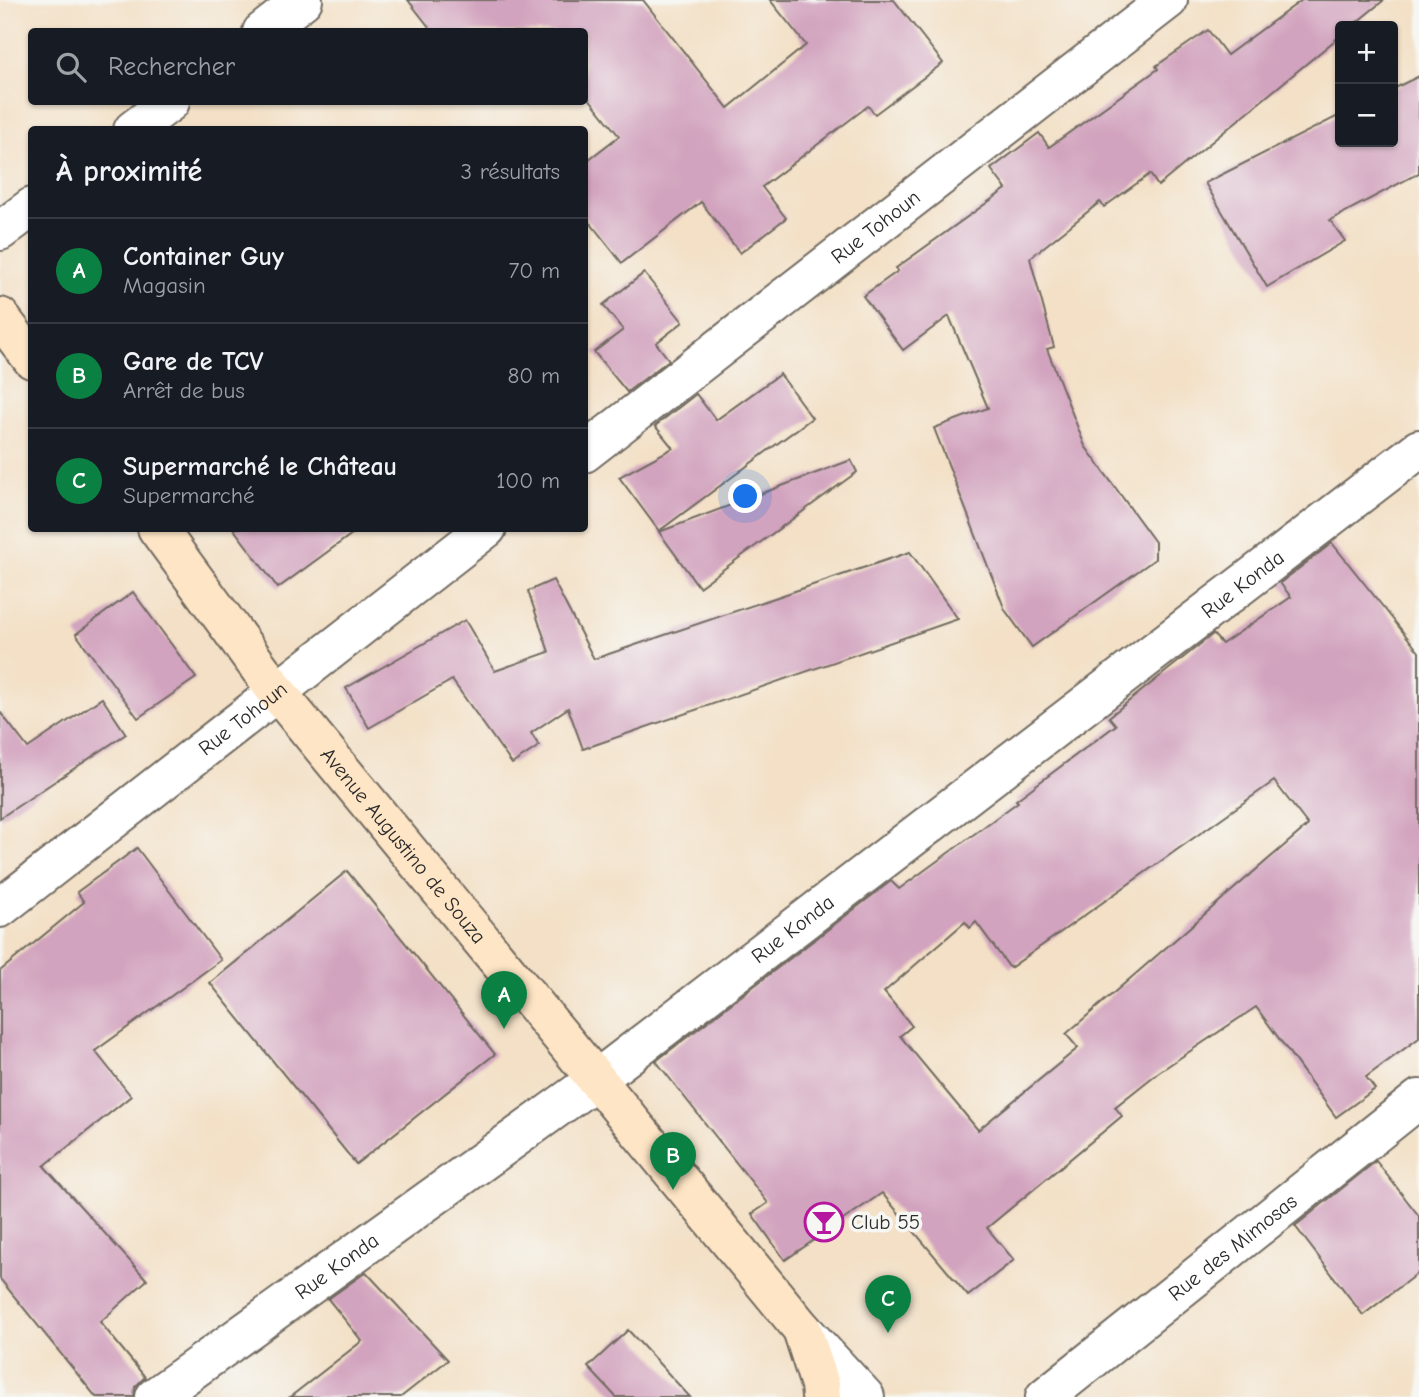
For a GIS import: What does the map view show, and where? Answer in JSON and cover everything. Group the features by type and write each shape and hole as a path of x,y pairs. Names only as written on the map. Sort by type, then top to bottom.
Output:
{"main road":[{"path":"0,317 28,354"},
{"name":"Avenue Augustino de Souza","path":"159,532 277,692 802,1329 820,1385 821,1397"}],"street":[{"path":"267,28 303,0"},
{"name":"Rue Tohoun","path":"588,450 1168,0"},
{"path":"138,126 166,105"},
{"path":"0,231 28,210"},
{"name":"Rue Konda","path":"155,1397 597,1079 1419,449"},
{"name":"Rue Tohoun","path":"0,908 482,532"},
{"name":"Rue des Mimosas","path":"1045,1397 1419,1098"},
{"path":"802,1329 865,1397"}],"building":[{"path":"408,0 643,0 728,108 806,45 770,0 894,0 943,63 875,114 868,106 762,187 786,218 740,253 701,202 622,263 588,220 588,160 619,136 588,97 588,28 430,28"},
{"path":"1302,0 1384,0 1358,21 1335,21 1335,40 1158,186 1150,174 1104,207 1100,202 1030,258 1054,347 1047,349 1085,446 1155,542 1155,559 1032,647 1005,610 934,428 988,408 949,316 903,350 863,296 898,271 896,268 1006,189 991,169 1039,133 1049,147 1208,30 1227,55"},
{"path":"1419,76 1419,173 1330,220 1345,241 1267,287 1205,183 1335,118 1335,147 1398,147 1398,86"},
{"path":"644,273 683,322 656,343 669,360 627,392 594,352 623,330 603,305"},
{"path":"780,374 812,418 659,531 619,477 673,448 655,426 696,394 716,420"},
{"path":"851,460 857,472 699,587 659,532"},
{"path":"236,532 355,532 278,588"},
{"path":"1332,543 1419,652 1419,1038 1366,1077 1375,1089 1336,1117 1256,1007 1159,1072 1115,1107 1122,1116 987,1228 1014,1260 968,1296 882,1193 785,1260 752,1214 768,1203 656,1061 891,881 899,889 1018,802 1016,800 1116,725 1109,717 1213,634 1222,644 1291,597 1280,583","holes":["1274,781 1308,825 1066,1034 1078,1048 978,1130 900,1036 912,1026 884,992 965,922 970,928 976,922 1010,968"]},
{"path":"910,552 958,619 583,749 568,708 531,733 539,746 512,764 452,680 369,728 346,688 465,620 495,671 549,652 528,591 553,580 594,659"},
{"path":"133,592 196,678 138,718 76,634"},
{"path":"102,698 126,734 0,818 0,712 28,748"},
{"path":"137,848 221,960 95,1051 131,1096 44,1166 147,1280 100,1322 145,1377 135,1387 134,1397 96,1397 0,1279 0,971 84,902 77,892"},
{"path":"347,871 495,1054 356,1164 210,983"},
{"path":"1376,1161 1419,1216 1419,1272 1363,1315 1295,1226"},
{"path":"366,1272 448,1360 401,1397 290,1397 362,1341 328,1299"},
{"path":"628,1330 690,1397 616,1397 588,1367"}],"place":[{"name":"Container Guy","path":"504,1029"},
{"name":"Gare de TCV","path":"673,1190"},
{"name":"Club 55","path":"824,1222"},
{"name":"Supermarché le Château","path":"888,1333"}]}
